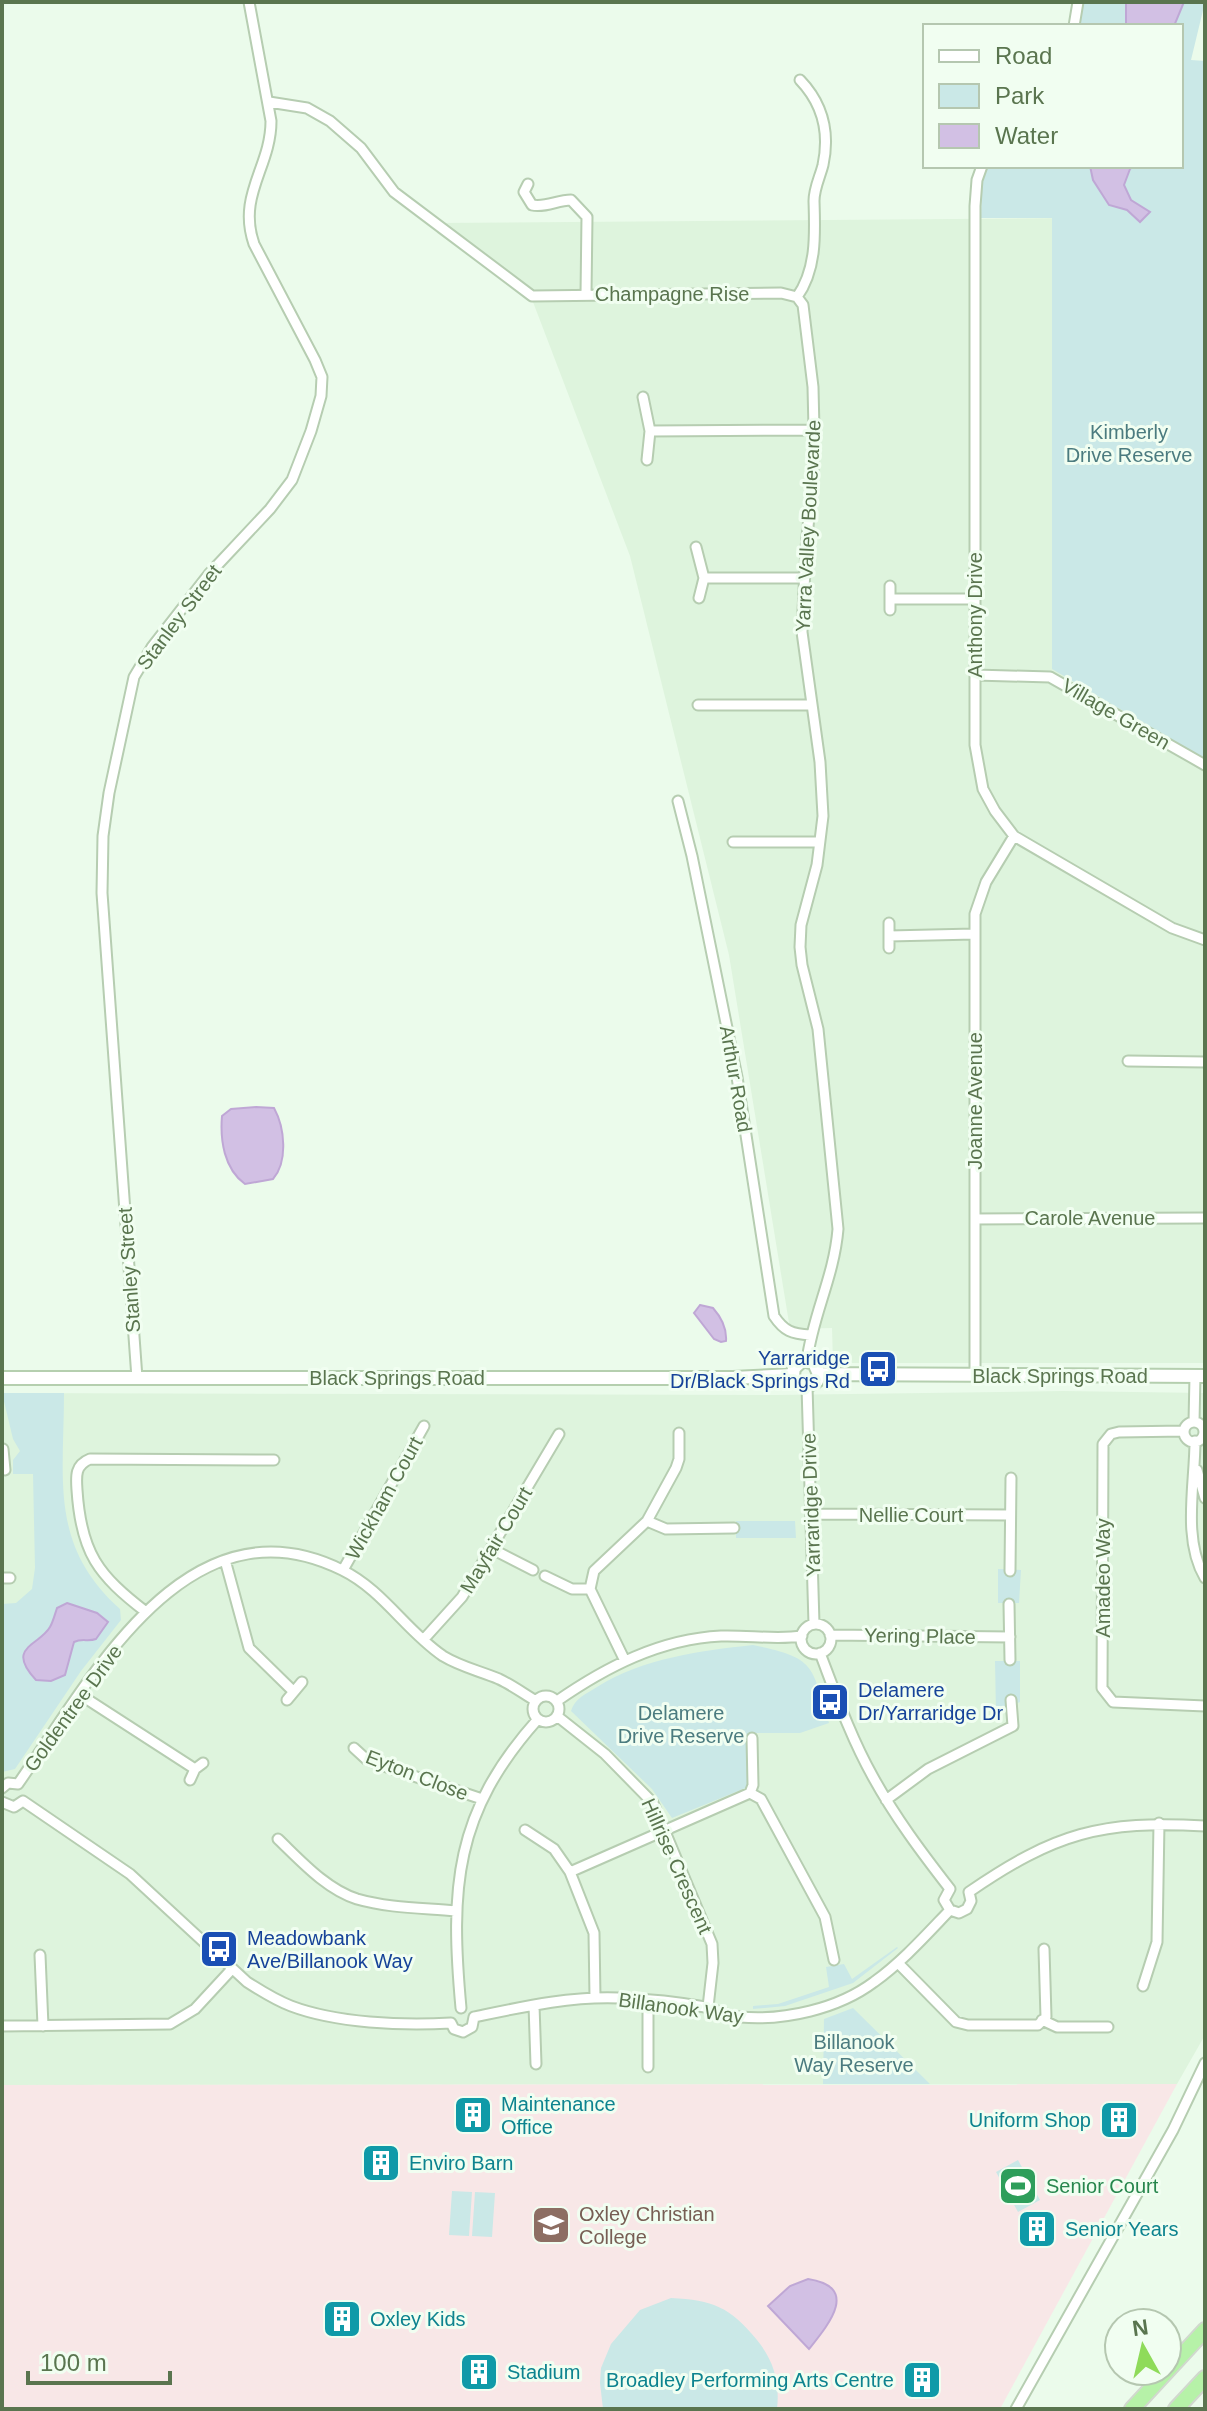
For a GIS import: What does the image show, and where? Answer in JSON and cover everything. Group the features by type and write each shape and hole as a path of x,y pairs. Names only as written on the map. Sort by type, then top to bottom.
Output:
{"highway":[{"path":"1132,2409 1205,2330"},
{"path":"1176,2409 1205,2378"}],"main road":[{"path":"807,1360 814,1363 819,1374 814,1383 807,1386 796,1382 793,1375 796,1364 807,1360"},
{"name":"Black Springs Road","path":"819,1374 1200,1376"},
{"name":"Black Springs Road","path":"2,1378 733,1378 793,1375"}],"street":[{"name":"Stanley Street","path":"137,1378 102,893 103,836 109,793 134,677 152,647 209,574 270,509 292,480 321,396 322,377 315,360 254,244 249,228 250,195 271,138 269,102 249,2"},
{"path":"1074,24 1078,2"},
{"path":"797,297 805,286 809,272 816,231 814,199 825,154 822,112 813,93 800,80"},
{"name":"Champagne Rise","path":"269,102 307,108 330,121 361,148 394,192 532,296 781,293 797,297"},
{"name":"Anthony Drive","path":"981,168 975,206 975,745 979,776 995,811 1014,836 1172,928 1205,940"},
{"path":"528,184 524,192 532,205 540,207 557,200 571,200 587,217 586,294"},
{"name":"Yarra Valley Boulevarde","path":"797,297 803,305 814,430 802,632 823,816 817,865 801,925 800,947 818,1029 838,1229 835,1259 810,1335 807,1360"},
{"path":"643,397 650,431 647,460"},
{"path":"650,431 814,430"},
{"path":"696,547 704,578 699,598"},
{"path":"704,578 804,578"},
{"path":"890,586 890,604 975,599"},
{"name":"Village Green","path":"975,675 1050,677 1205,765"},
{"path":"698,705 812,705"},
{"name":"Arthur Road","path":"678,801 737,1077 774,1316 783,1329 810,1335"},
{"name":"Joanne Avenue","path":"975,1375 974,934 978,899 1014,836"},
{"path":"733,842 818,842"},
{"path":"889,923 889,948"},
{"path":"889,936 974,934"},
{"path":"1128,1061 1205,1062"},
{"name":"Carole Avenue","path":"975,1219 1205,1218"},
{"path":"1194,1422 1200,1376"},
{"name":"Yarraridge Drive","path":"807,1386 814,1624"},
{"path":"1194,1422 1201,1425 1204,1432 1195,1441 1187,1439 1184,1431 1194,1422"},
{"name":"Wickham Court","path":"343,1570 424,1426"},
{"name":"Amadeo Way","path":"1184,1431 1119,1432 1111,1434 1103,1444 1102,1688 1113,1702 1205,1706"},
{"path":"625,1661 590,1589 594,1571 647,1521 676,1468 679,1433"},
{"name":"Mayfair Court","path":"424,1639 462,1597 559,1434"},
{"path":"1195,1441 1194,1549 1205,1578"},
{"path":"3,1454 5,1470"},
{"path":"146,1612 106,1578 89,1549 78,1509 76,1478 82,1462 90,1459 274,1460"},
{"path":"1195,1467 1205,1498"},
{"path":"1010,1571 1011,1478"},
{"name":"Nellie Court","path":"812,1514 1010,1515"},
{"path":"647,1521 666,1529 734,1528"},
{"path":"492,1549 533,1570"},
{"name":"Goldentree Drive","path":"18,1784 101,1664 146,1612 181,1580 203,1568 252,1554 301,1556 343,1570 378,1595 424,1639 455,1663 502,1680 536,1701"},
{"path":"225,1560 249,1648 290,1695 302,1682"},
{"path":"545,1576 572,1589 590,1589"},
{"path":"1009,1604 1010,1660"},
{"path":"814,1624 822,1625 830,1635 830,1644 820,1653 812,1653 805,1648 802,1636 806,1628 814,1624"},
{"name":"Yering Place","path":"830,1635 1010,1637"},
{"path":"557,1701 599,1673 655,1649 698,1639 802,1636"},
{"path":"820,1653 857,1745 886,1800 950,1889"},
{"path":"79,1694 199,1766 190,1780"},
{"path":"546,1695 557,1701 560,1709 557,1716 550,1721 538,1719 534,1713 536,1701 546,1695"},
{"path":"886,1800 928,1769 1013,1726 1011,1700"},
{"name":"Hillrise Crescent","path":"557,1716 605,1754 648,1795 712,1944 708,2007"},
{"path":"461,2008 455,1911 465,1844 482,1799 511,1752 538,1719"},
{"path":"570,1872 750,1793 753,1785 752,1738"},
{"name":"Eyton Close","path":"354,1748 366,1759 378,1764 482,1799"},
{"path":"2,1787 18,1784 24,1794 23,1801 14,1807 3,1805"},
{"path":"750,1793 761,1799 825,1917 834,1960"},
{"path":"23,1801 130,1874 232,1969 269,1996 316,2014 384,2022 451,2023"},
{"path":"969,1892 1020,1858 1073,1835 1117,1826 1159,1823 1205,1826"},
{"path":"1143,1986 1157,1942 1159,1823"},
{"path":"525,1830 554,1849 570,1872 594,1933 595,1998"},
{"path":"278,1839 318,1876 354,1898 389,1906 455,1911"},
{"path":"962,1887 969,1892 971,1901 967,1909 959,1913 950,1910 944,1900 950,1889 962,1887"},
{"name":"Billanook Way","path":"474,2017 534,2005 595,1998 708,2007 720,2013 758,2018 807,2011 832,2004 872,1984 898,1963 950,1910"},
{"path":"898,1963 956,2022 968,2025 1038,2025 1046,2017 1044,1949"},
{"path":"40,1955 43,2026"},
{"path":"2,2026 170,2024 195,2009 232,1969"},
{"path":"648,2000 648,2067"},
{"path":"534,2005 536,2064"},
{"path":"461,2008 474,2017 472,2027 463,2032 454,2029 451,2023 453,2013 461,2008"},
{"path":"1042,2020 1057,2027 1108,2027"},
{"path":"1016,2409 1173,2130 1205,2063"}],"shaded area":[{"path":"1205,217 1205,1363 833,1363 832,1328 790,1329 729,955 630,556 533,302 437,233 436,223"},
{"path":"1063,1391 1205,1393 1205,2035 1177,2084 2,2085 2,1393 777,1395"},
{"name":"Oxley Christian College","path":"1177,2084 1000,2409 2,2409 2,2085"}],"green space":[{"name":"Kimberly Drive Reserve","path":"1084,2 1205,2 1191,60 1205,61 1205,759 1052,669 1052,218 981,218 982,182 986,168 1183,168 1183,24 1079,24"},
{"path":"2,1393 64,1393 63,1483 71,1535 81,1560 97,1585 120,1609 121,1620 81,1671 15,1769 2,1772 2,1604 16,1603 32,1589 35,1568 33,1474 13,1474 13,1460 20,1451 13,1439"},
{"path":"736,1521 795,1521 796,1538 736,1538"},
{"path":"998,1569 1021,1570 1019,1603 998,1603"},
{"name":"Delamere Drive Reserve","path":"753,1645 789,1655 808,1667 819,1688 829,1723 800,1733 748,1733 748,1787 672,1818 652,1789 571,1711 585,1694 634,1669 692,1653"},
{"path":"995,1661 1020,1661 1020,1702 996,1713"},
{"path":"897,1947 853,1983 785,2006 753,2009 753,2006 778,2004 829,1987 826,1967 844,1964 852,1979"},
{"name":"Billanook Way Reserve","path":"853,2008 930,2084 823,2084 824,2019"},
{"name":"Senior Court","path":"1018,2160 1040,2200 1018,2212 996,2172"},
{"path":"452,2191 472,2192 469,2236 449,2235"},
{"path":"475,2192 495,2193 492,2237 472,2236"},
{"path":"671,2298 720,2307 747,2329 772,2364 778,2390 777,2409 603,2409 601,2368 611,2344 640,2310"}],"water":[{"path":"1126,2 1184,2 1175,24 1126,24"},
{"path":"1090,168 1131,168 1124,185 1131,200 1150,212 1140,222 1127,210 1109,205 1093,180"},
{"path":"274,1108 281,1125 283,1154 273,1179 245,1184 228,1162 222,1135 222,1116 231,1109"},
{"path":"700,1305 713,1308 719,1315 726,1341 714,1339 694,1313"},
{"path":"67,1603 97,1613 108,1622 96,1639 74,1642 65,1675 51,1681 36,1680 27,1669 24,1654 50,1627 57,1608"},
{"path":"808,2279 824,2283 833,2290 836,2298 836,2308 831,2318 809,2349 768,2306 790,2286"}],"place":[{"name":"Yarraridge Dr/Black Springs Rd","path":"878,1369"},
{"name":"Delamere Dr/Yarraridge Dr","path":"830,1702"},
{"name":"Meadowbank Ave/Billanook Way","path":"219,1949"},
{"name":"Maintenance Office","path":"473,2115"},
{"name":"Uniform Shop","path":"1119,2120"},
{"name":"Enviro Barn","path":"381,2163"},
{"name":"Senior Court","path":"1018,2186"},
{"name":"Oxley Christian College","path":"551,2225"},
{"name":"Senior Years","path":"1037,2229"},
{"name":"Oxley Kids","path":"342,2319"},
{"name":"Stadium","path":"479,2372"},
{"name":"Broadley Performing Arts Centre","path":"922,2380"}]}
